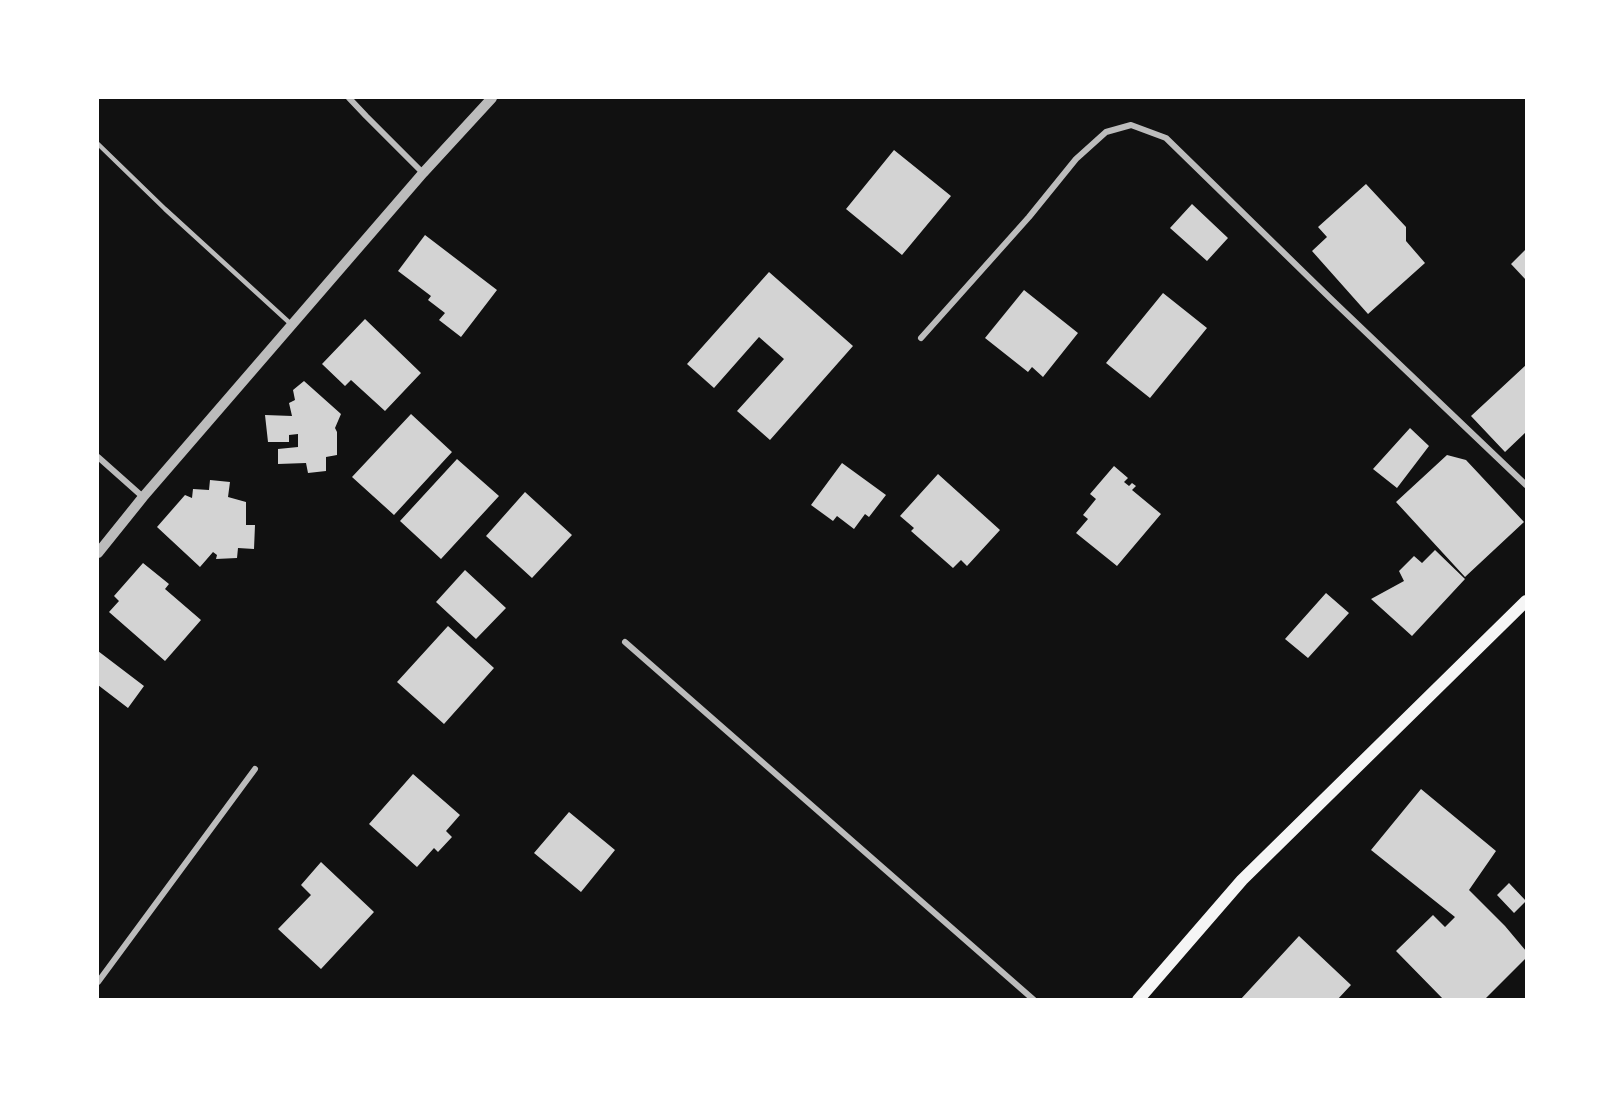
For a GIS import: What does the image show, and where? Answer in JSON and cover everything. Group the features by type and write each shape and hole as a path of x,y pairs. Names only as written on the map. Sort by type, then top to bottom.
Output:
{"main road":[{"path":"1138,999 1242,880 1527,601"}],"street":[{"path":"349,98 423,173"},
{"path":"98,553 143,497 292,324 423,173 492,98"},
{"path":"921,339 1029,217 1076,159 1106,132 1131,125 1166,138 1330,299 1527,485"},
{"path":"98,456 143,497"},
{"path":"625,642 1034,999"},
{"path":"98,982 255,769"}],"lane":[{"path":"98,144 292,324"}],"building":[{"path":"894,150 951,196 902,255 846,209"},
{"path":"1366,184 1406,227 1406,241 1425,263 1368,314 1312,251 1327,237 1318,227"},
{"path":"1192,204 1228,238 1207,261 1170,228"},
{"path":"425,235 497,290 461,337 439,320 445,313 428,300 431,296 398,271"},
{"path":"1526,249 1526,280 1511,264"},
{"path":"769,272 853,346 770,440 737,411 784,359 759,337 714,388 687,364"},
{"path":"1024,290 1078,333 1043,377 1032,367 1028,372 985,338"},
{"path":"1163,293 1207,328 1150,398 1106,363"},
{"path":"365,319 421,373 385,411 351,380 345,386 322,364"},
{"path":"1526,365 1526,432 1505,452 1471,416"},
{"path":"304,381 341,414 335,428 337,455 326,457 326,471 308,473 306,463 278,464 278,449 298,447 298,434 289,435 289,442 268,442 265,415 292,416 289,403 295,400 293,390"},
{"path":"411,414 452,452 394,515 352,477"},
{"path":"1410,428 1429,446 1397,488 1373,469"},
{"path":"1447,455 1466,460 1524,522 1465,577 1396,502"},
{"path":"457,459 499,496 441,559 400,521"},
{"path":"842,463 886,495 869,517 865,514 854,529 837,516 833,521 811,505"},
{"path":"1114,466 1128,478 1124,482 1129,486 1132,483 1136,486 1132,490 1161,514 1117,566 1076,533 1088,519 1083,515 1096,499 1090,494"},
{"path":"938,474 1000,530 967,566 961,560 953,568 911,531 914,528 900,516"},
{"path":"210,480 230,482 228,497 246,502 246,525 255,525 254,549 238,548 237,558 216,559 217,555 213,552 200,567 157,527 185,495 192,498 193,489 209,490"},
{"path":"525,492 572,535 532,578 486,536"},
{"path":"1435,550 1465,579 1412,636 1371,599 1404,581 1399,571 1414,556 1422,563"},
{"path":"143,563 169,584 165,589 201,620 165,661 109,612 119,601 114,596"},
{"path":"465,570 506,608 476,639 436,602"},
{"path":"1326,593 1349,613 1308,658 1285,639"},
{"path":"448,626 494,668 444,724 397,682"},
{"path":"98,651 144,686 128,708 98,685"},
{"path":"413,774 460,815 446,831 452,837 438,852 434,848 417,867 369,824"},
{"path":"1421,789 1496,851 1469,890 1526,951 1526,958 1484,1000 1444,1000 1396,951 1433,915 1445,927 1455,917 1371,850"},
{"path":"569,812 615,850 581,892 534,853"},
{"path":"321,862 374,912 321,969 278,929 311,895 301,885"},
{"path":"1509,883 1526,901 1514,913 1497,895"},
{"path":"1299,936 1351,985 1337,1000 1240,1000"}]}
